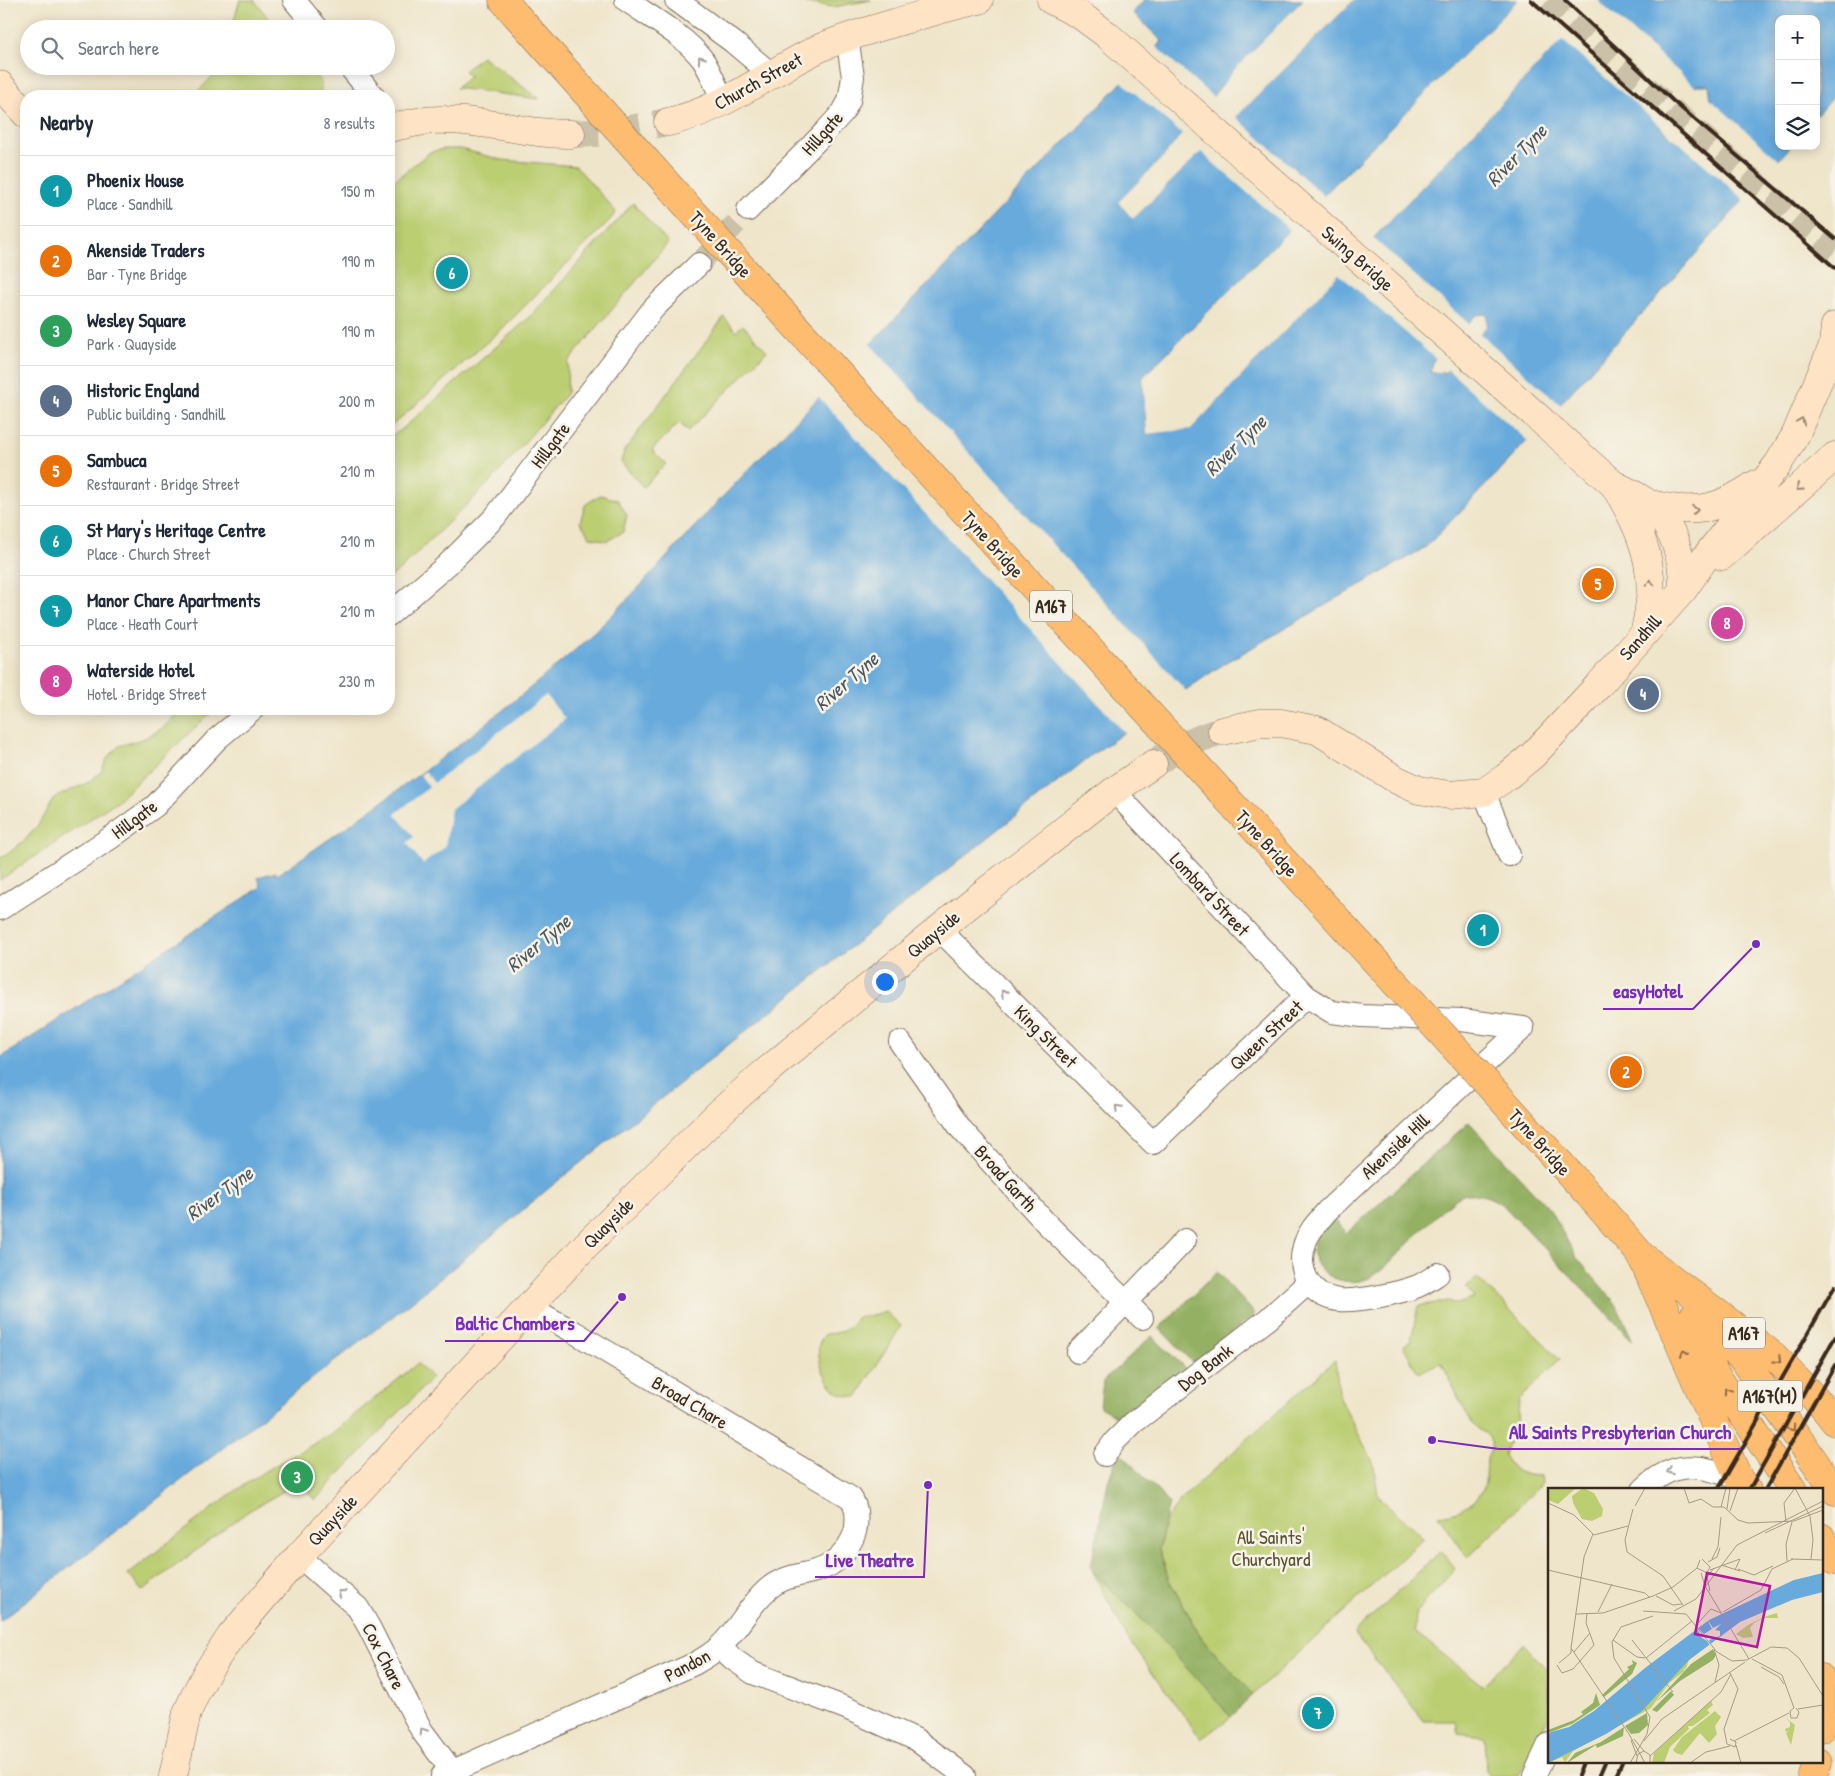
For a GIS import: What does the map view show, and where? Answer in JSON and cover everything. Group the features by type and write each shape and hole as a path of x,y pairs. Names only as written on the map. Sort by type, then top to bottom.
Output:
{"highway":[{"name":"Tyne Bridge","path":"510,7 762,289 1589,1195 1642,1256"},
{"name":"A167(M)","path":"1642,1256 1691,1313 1744,1360 1835,1491"},
{"name":"A167","path":"1642,1256 1774,1356 1835,1422"},
{"name":"A167","path":"1642,1256 1743,1484"},
{"name":"A167(M)","path":"1691,1313 1714,1372 1791,1488"},
{"path":"1822,1540 1835,1561"},
{"path":"1813,1776 1817,1764"}],"main road":[{"name":"Church Street","path":"668,122 692,115 723,102 822,47 847,37 957,4 979,0"},
{"name":"Swing Bridge","path":"1053,0 1082,16 1106,34 1613,484"},
{"path":"0,85 20,107"},
{"path":"395,127 426,120 446,120 571,134"},
{"path":"1613,484 1647,503 1670,509 1705,509 1725,503 1744,492 1778,464 1795,436 1834,340"},
{"path":"1683,590 1835,456"},
{"name":"Sandhill","path":"1222,731 1260,723 1281,723 1317,730 1397,780 1419,790 1449,795 1484,792 1506,778 1533,755 1597,687 1683,590 1705,558 1778,464"},
{"path":"1613,484 1636,523 1646,553 1650,580 1650,600 1645,631"},
{"path":"1647,503 1659,515 1674,540 1682,564 1683,590"},
{"name":"Quayside","path":"173,1776 187,1713 206,1672 231,1636 299,1556 586,1245 717,1115 763,1074 939,929 1114,791 1153,764"}],"street":[{"path":"294,0 311,20"},
{"path":"626,0 696,51 704,62 723,102"},
{"path":"676,0 733,42 771,74"},
{"name":"Hillgate","path":"748,210 843,112 849,101 853,77 847,37"},
{"path":"357,75 368,90"},
{"name":"Hillgate","path":"395,610 447,565 495,518 653,309 699,264"},
{"name":"Hillgate","path":"0,910 155,806 217,739 246,715"},
{"name":"Lombard Street","path":"1114,791 1306,996"},
{"path":"1484,792 1509,855"},
{"name":"King Street","path":"939,929 1153,1142"},
{"name":"Queen Street","path":"1153,1142 1306,996 1332,1012 1362,1016 1461,1020 1523,1028"},
{"name":"Akenside Hill","path":"1308,1282 1302,1269 1302,1252 1308,1235 1317,1222 1368,1171 1523,1028"},
{"name":"Broad Garth","path":"900,1042 961,1129 1045,1222 1134,1310"},
{"path":"1078,1352 1134,1310 1185,1240"},
{"path":"1308,1282 1324,1296 1337,1300 1346,1300 1366,1298 1417,1286 1438,1274"},
{"name":"Dog Bank","path":"1106,1455 1115,1441 1133,1424 1268,1319 1308,1282"},
{"name":"Broad Chare","path":"528,1307 574,1332 850,1498 856,1510 856,1530 843,1554 833,1564 823,1570 782,1580 772,1586 763,1594 720,1647"},
{"path":"1645,1488 1667,1471 1686,1467 1702,1467 1743,1484"},
{"name":"Cox Chare","path":"299,1556 358,1608 422,1731 447,1774"},
{"name":"Pandon","path":"447,1774 694,1664 720,1647 753,1673 846,1708 915,1739 965,1776"},
{"path":"1534,1776 1548,1746"}],"green space":[{"path":"240,0 254,0 270,20 234,20"},
{"path":"787,0 871,0 834,7"},
{"path":"482,56 539,99 456,88 470,76 464,71"},
{"path":"214,75 315,75 321,82 321,90 199,90"},
{"path":"444,149 461,149 502,160 576,166 616,212 502,329 395,423 395,180 430,152"},
{"path":"633,203 668,243 568,362 567,393 494,478 395,574 395,434 529,318"},
{"path":"724,317 736,331 743,325 767,351 688,431 679,423 652,450 666,464 643,487 621,462 624,451"},
{"path":"600,495 618,500 627,515 623,532 607,541 590,537 580,522 585,505"},
{"path":"175,715 209,715 117,801 0,880 0,858 26,839 38,825 54,798 87,783 101,772 108,757 119,746 145,738 163,728"},
{"path":"1469,1122 1550,1210 1577,1258 1616,1304 1633,1341 1503,1205 1479,1194 1463,1195 1456,1199 1435,1217 1383,1269 1369,1278 1350,1282 1333,1278 1319,1267 1313,1252 1314,1242 1319,1232 1332,1217 1347,1233"},
{"path":"1217,1272 1255,1314 1193,1363 1159,1328"},
{"path":"1477,1278 1560,1359 1519,1400 1518,1417 1504,1455 1511,1466 1519,1472 1541,1476 1542,1483 1468,1558 1438,1515 1460,1510 1478,1497 1485,1483 1487,1458 1491,1442 1486,1434 1472,1424 1441,1362 1418,1373 1403,1345 1411,1341 1418,1306 1448,1301 1458,1304 1474,1298 1466,1287"},
{"path":"886,1312 901,1326 857,1397 841,1394 831,1386 821,1365 819,1357 820,1342 825,1334 847,1329 856,1318"},
{"path":"1152,1336 1186,1369 1121,1419 1100,1407 1103,1381"},
{"name":"All Saints' Churchyard","path":"1335,1360 1340,1398 1373,1462 1378,1495 1383,1502 1424,1538 1253,1695 1201,1637 1169,1580 1159,1549 1165,1522 1181,1499"},
{"path":"418,1363 432,1378 315,1500 299,1482 247,1512 142,1591 128,1574 228,1496 265,1471 330,1435"},
{"path":"1119,1451 1169,1503 1159,1549 1169,1580 1201,1637 1253,1695 1231,1717 1148,1625 1093,1572 1091,1567 1108,1482"},
{"path":"1441,1551 1455,1569 1416,1612 1415,1632 1483,1686 1524,1644 1548,1671 1548,1718 1519,1776 1490,1776 1486,1771 1484,1736 1458,1733 1456,1721 1424,1721 1354,1633"},
{"path":"1093,1572 1148,1625 1231,1717 1201,1739 1128,1639"}],"water":[{"name":"River Tyne","path":"1144,0 1303,0 1235,69 1165,155 1118,202 1133,219 1354,0 1518,0 1143,377 1147,434 1192,428 1600,0 1835,0 1835,94 1820,111 1820,15 1775,15 1775,150 1787,150 1506,464 1426,547 1222,665 1093,754 554,1184 424,1292 0,1621 0,1058 261,887 258,877 276,872 277,875 354,822 467,739 575,650 636,591 712,507 1162,41 1133,13","holes":["1696,85 1709,85 1711,100 1674,140 1659,126","1487,314 1487,326 1445,373 1431,373 1433,361 1476,315"]}],"pier":[{"path":"1303,0 1306,0 1237,71 1167,157 1121,202 1133,215 1350,0 1354,0 1236,117 1324,196 1518,0 1521,0 1146,379 1149,431 1190,426 1597,0 1600,0 1599,2 1697,88 1662,126 1674,136 1709,98 1781,162 1746,201 1562,40 1373,238 1470,325 1437,360 1339,274 1191,429 1147,434 1143,378 1290,230 1201,152 1133,219 1118,202 1165,155 1182,134 1120,80 1154,45 1213,97 1235,69"},
{"path":"1478,332 1562,406 1529,442 1446,368"},
{"path":"869,343 1187,692 1126,734 818,396"},
{"path":"546,695 565,719 451,809 445,847 423,864 407,843 414,837 395,814 429,787 420,775 425,771 434,783"}],"tunnel":[{"path":"1548,0 1835,251"},
{"path":"571,134 613,132 668,122"},
{"path":"699,264 748,210"},
{"path":"1153,764 1186,744 1222,731"}],"railway":[{"path":"1531,0 1835,268"},
{"path":"1565,0 1673,101 1835,239"},
{"path":"1719,1488 1835,1286"},
{"path":"1750,1488 1835,1337"},
{"path":"1766,1488 1835,1365"},
{"path":"1578,1776 1582,1764"},
{"path":"1599,1776 1604,1764"},
{"path":"1616,1776 1621,1764"}],"place":[{"name":"St Mary's Heritage Centre","path":"452,273"},
{"name":"Sambuca","path":"1598,584"},
{"name":"Waterside Hotel","path":"1727,623"},
{"name":"Historic England","path":"1643,694"},
{"name":"Phoenix House","path":"1483,930"},
{"name":"easyHotel","path":"1756,944"},
{"name":"Akenside Traders","path":"1626,1072"},
{"name":"Baltic Chambers","path":"622,1297"},
{"name":"All Saints Presbyterian Church","path":"1432,1440"},
{"name":"Wesley Square","path":"297,1477"},
{"name":"Live Theatre","path":"928,1485"},
{"name":"Manor Chare Apartments","path":"1318,1713"}]}
